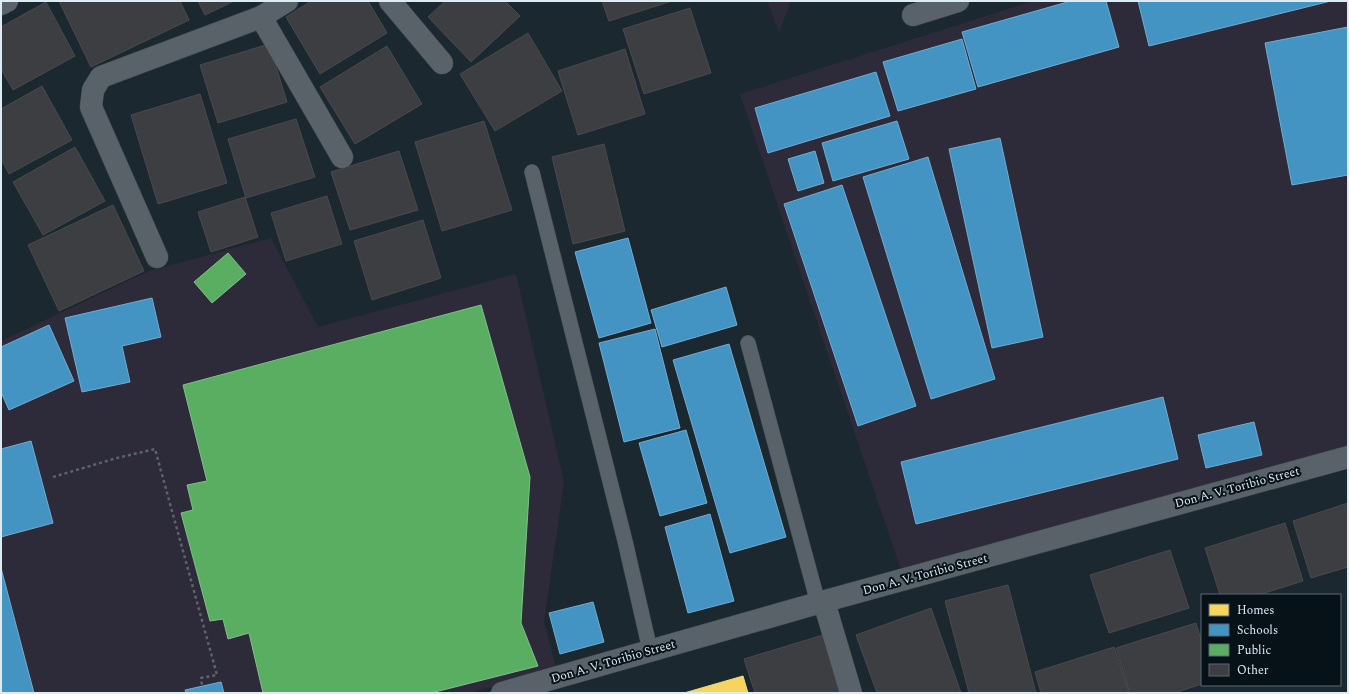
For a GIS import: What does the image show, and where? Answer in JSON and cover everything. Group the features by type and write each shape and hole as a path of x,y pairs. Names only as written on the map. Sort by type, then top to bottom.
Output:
{"street":[{"path":"1,4 7,1"},
{"path":"157,257 91,107 92,90 101,77 261,17 288,1"},
{"path":"390,1 442,63"},
{"path":"913,15 958,1"},
{"path":"261,17 342,157"},
{"name":"Don A. V. Toribio Street","path":"502,693 821,602 1348,457"},
{"path":"821,602 851,693"}],"lane":[{"path":"532,172 625,541 650,650"},
{"path":"748,343 821,602"}],"path":[{"path":"53,477 117,458 155,449 217,675 201,678 202,686"}],"shaded area":[{"path":"767,1 791,1 779,32"},
{"path":"1033,1 1348,1 1348,454 901,570 740,94"},
{"path":"271,238 318,327 516,274 564,482 544,622 557,670 469,693 1,693 1,341 149,271"}],"building: Homes":[{"path":"743,676 748,693 684,693"}],"building: Schools":[{"path":"1071,1 1106,1 1119,47 978,87 962,32"},
{"path":"1138,1 1331,1 1149,46"},
{"path":"1348,27 1348,175 1292,185 1265,43"},
{"path":"962,39 976,89 898,111 883,62"},
{"path":"876,72 890,116 768,153 755,108"},
{"path":"897,121 909,159 833,181 822,143"},
{"path":"1000,138 1043,337 992,348 949,149"},
{"path":"815,151 824,183 798,191 788,159"},
{"path":"928,157 995,379 931,399 863,177"},
{"path":"842,185 916,406 858,426 784,204"},
{"path":"628,238 651,323 599,338 575,252"},
{"path":"726,287 737,325 662,347 651,310"},
{"path":"152,298 161,337 122,346 130,382 82,392 65,318"},
{"path":"49,325 74,381 9,410 1,392 1,347"},
{"path":"655,329 680,428 624,442 599,343"},
{"path":"729,344 786,537 730,553 673,360"},
{"path":"1163,397 1178,459 916,524 901,462"},
{"path":"1254,422 1262,455 1206,468 1198,435"},
{"path":"686,430 707,503 660,516 639,443"},
{"path":"31,441 53,523 1,537 1,449"},
{"path":"710,514 734,601 688,613 665,527"},
{"path":"1,568 34,693 1,693"},
{"path":"593,602 604,642 560,654 549,613"},
{"path":"221,682 224,693 186,693 185,690"}],"building: Public":[{"path":"228,253 246,274 212,303 194,282"},
{"path":"481,305 530,477 521,623 538,666 431,693 263,693 249,633 228,639 223,619 210,621 181,513 193,510 187,485 207,481 183,385"}],"building: Other":[{"path":"59,1 180,1 189,20 91,67"},
{"path":"198,1 234,1 205,15"},
{"path":"311,1 368,1 387,33 320,74 286,17"},
{"path":"445,1 505,1 520,16 471,62 428,17"},
{"path":"602,1 672,1 609,21"},
{"path":"46,2 75,56 13,90 1,69 1,27"},
{"path":"690,8 711,73 644,94 623,29"},
{"path":"528,33 562,91 495,131 460,74"},
{"path":"269,44 287,102 218,123 200,65"},
{"path":"387,46 422,104 355,144 320,87"},
{"path":"625,49 645,114 578,135 558,71"},
{"path":"42,86 72,140 9,174 1,159 1,109"},
{"path":"200,94 227,183 158,204 131,115"},
{"path":"296,119 315,177 246,198 228,139"},
{"path":"484,121 512,210 442,231 415,142"},
{"path":"604,144 625,231 573,244 552,157"},
{"path":"75,147 105,201 43,235 13,182"},
{"path":"399,151 418,210 350,230 331,172"},
{"path":"327,196 342,244 286,261 271,213"},
{"path":"245,197 258,237 211,252 198,212"},
{"path":"113,205 144,271 59,311 28,245"},
{"path":"423,220 441,278 372,300 354,241"},
{"path":"1348,503 1348,567 1311,578 1293,521"},
{"path":"1285,523 1303,581 1261,594 1220,594 1205,548"},
{"path":"1170,550 1189,608 1109,633 1090,575"},
{"path":"1008,585 1036,693 969,693 945,601"},
{"path":"931,608 961,693 877,693 856,635"},
{"path":"1196,623 1201,640 1201,684 1174,693 1130,693 1116,648"},
{"path":"823,635 841,693 755,693 744,659"},
{"path":"1114,647 1129,693 1041,693 1035,672"}]}
